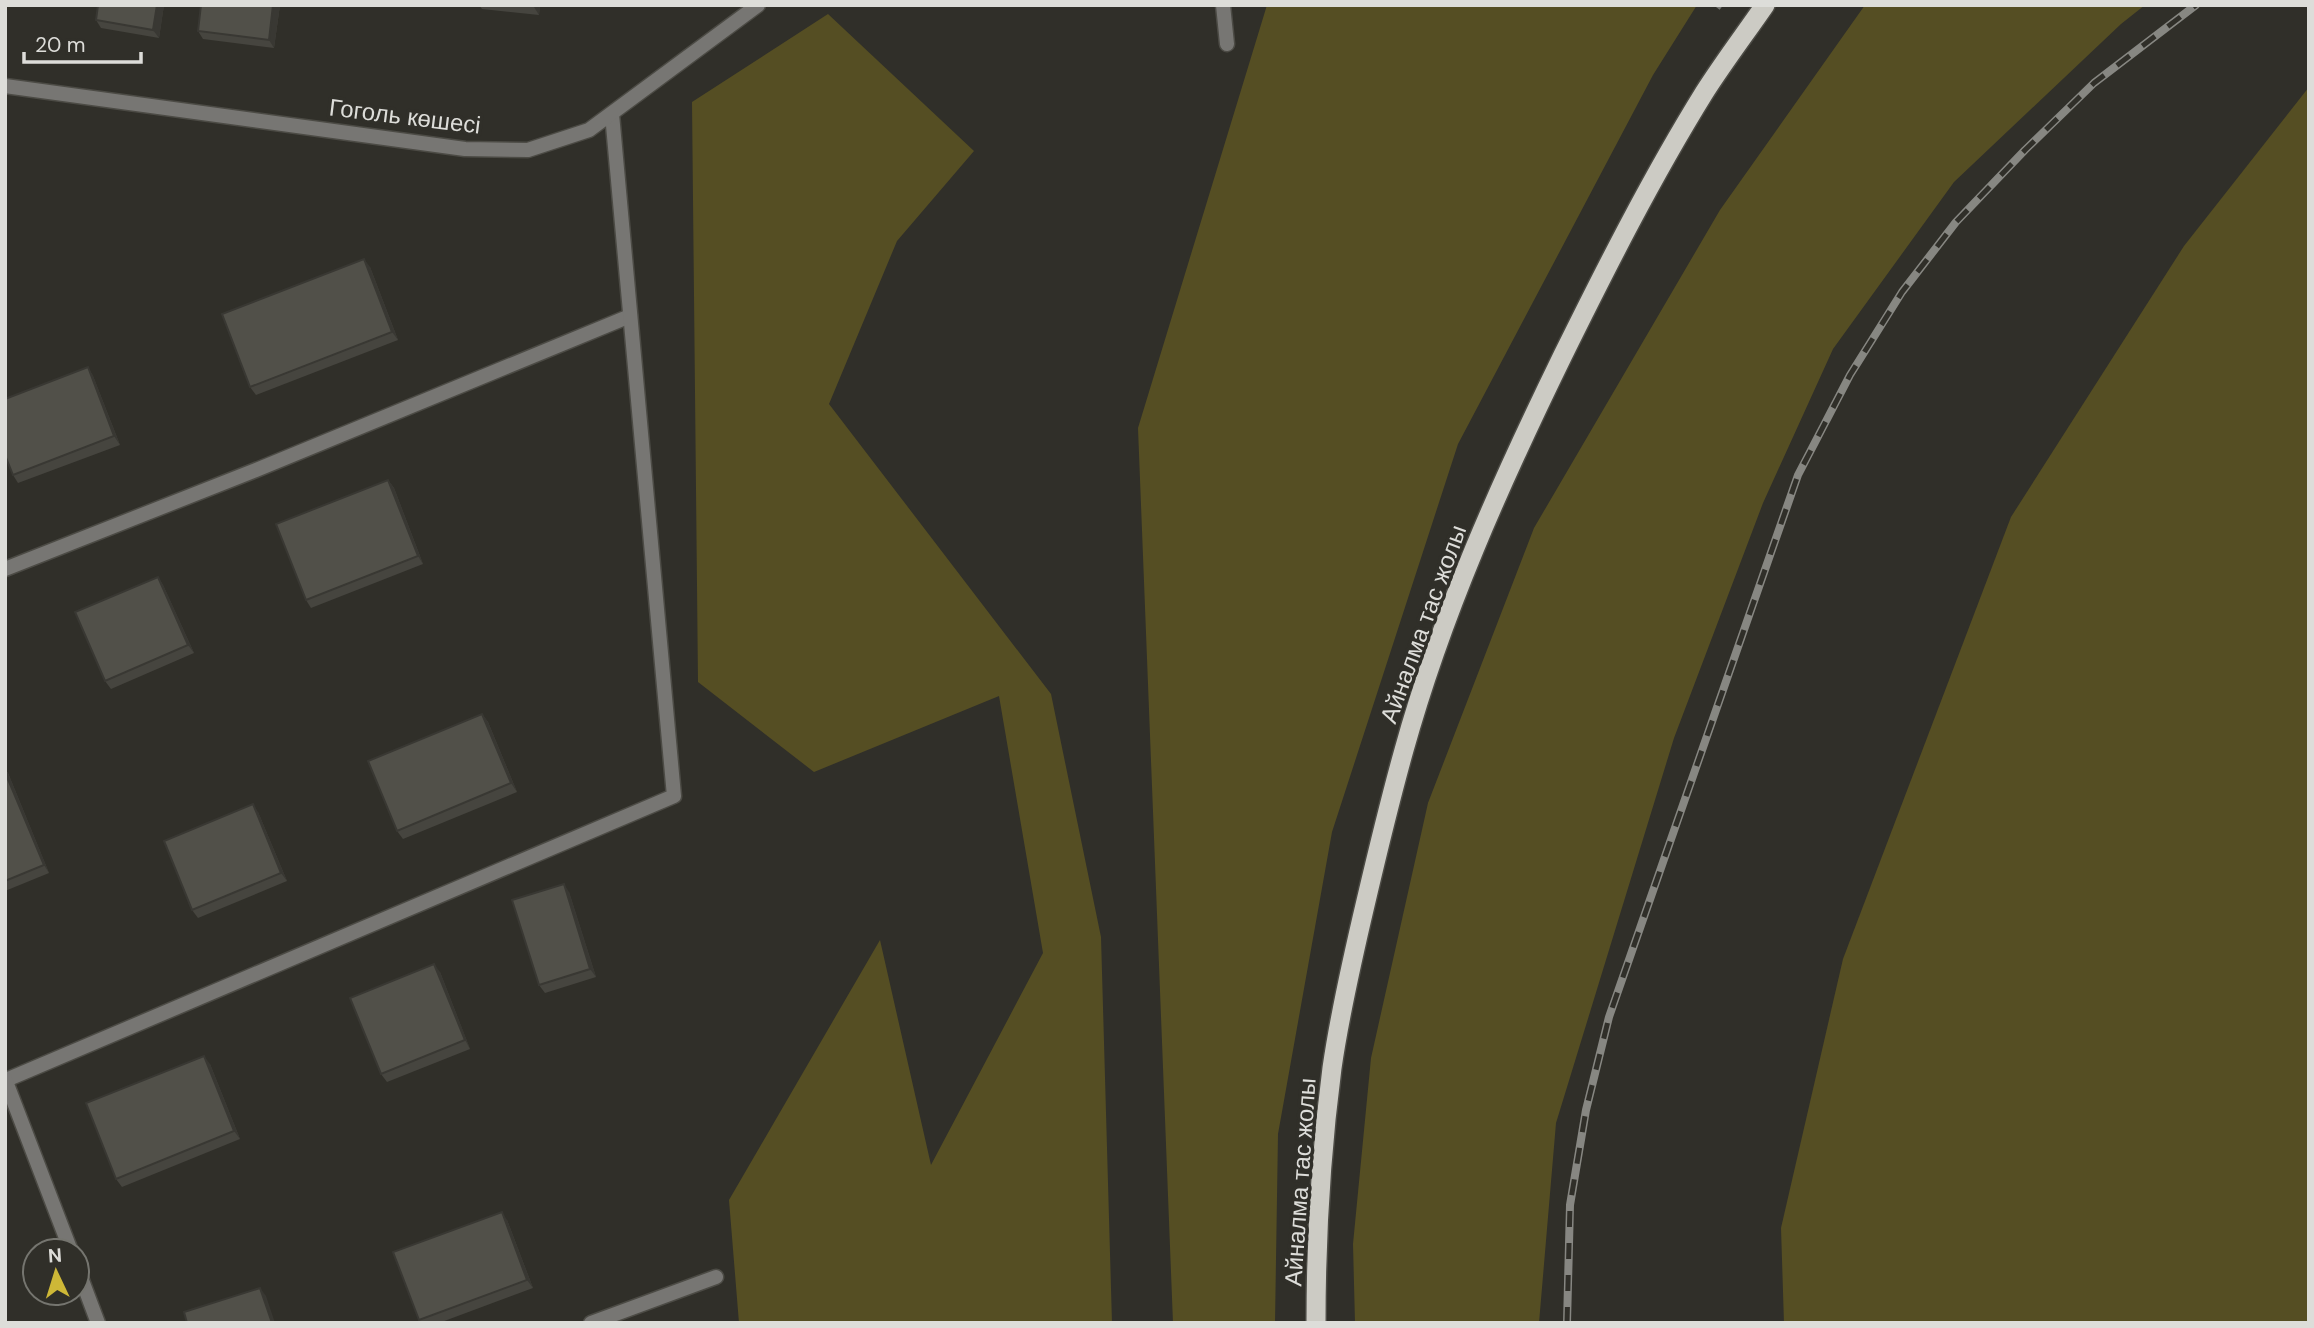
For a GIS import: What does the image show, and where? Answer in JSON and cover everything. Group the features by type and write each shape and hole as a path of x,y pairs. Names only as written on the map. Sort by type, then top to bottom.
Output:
{"highway":[{"name":"Айналма тас жолы","path":"1316,1323 1322,1173 1332,1066 1375,862 1404,748 1431,666 1503,481 1600,281 1647,191 1704,93 1765,5"}],"street":[{"name":"Гоголь көшесі","path":"5,86 465,149 528,150 589,130 758,5"},
{"path":"1223,5 1227,44"},
{"path":"66,1237 6,1079 674,796 612,114"},
{"path":"5,569 256,470 630,316"},
{"path":"591,1323 716,1277"},
{"path":"91,1304 98,1323"}],"path":[{"path":"1717,5 1721,8 1723,5"}],"shaded area":[{"path":"1267,5 1697,5 1653,75 1458,444 1332,832 1278,1134 1275,1323 1173,1323 1138,428"},
{"path":"1865,5 2145,5 2121,24 1954,182 1833,349 1763,503 1674,738 1556,1123 1539,1323 1355,1323 1353,1244 1371,1058 1428,803 1534,528 1720,210"},
{"path":"828,14 974,151 897,241 829,404 1051,694 1101,937 1112,1323 739,1323 729,1200 880,940 931,1165 1043,953 999,696 814,772 698,682 692,102"},
{"path":"2309,87 2309,1323 1784,1323 1781,1228 1843,959 2011,517 2184,246"}],"building":[{"path":"98,5 157,5 153,30 96,20"},
{"path":"201,5 273,5 269,40 198,31"},
{"path":"364,259 392,332 250,387 222,314"},
{"path":"88,367 114,436 13,475 5,455 5,399"},
{"path":"388,480 418,556 306,600 276,524"},
{"path":"158,577 188,645 105,681 75,612"},
{"path":"482,714 511,783 397,831 368,761"},
{"path":"5,772 44,865 5,881"},
{"path":"253,804 281,873 192,910 164,841"},
{"path":"564,884 590,969 539,985 512,900"},
{"path":"434,964 465,1040 381,1074 350,998"},
{"path":"204,1056 234,1131 116,1179 86,1103"},
{"path":"502,1212 527,1280 419,1320 393,1252"},
{"path":"260,1288 272,1323 187,1323 184,1312"}],"railway":[{"path":"1567,1323 1570,1205 1586,1110 1609,1017 1798,475 1850,375 1902,292 1956,222 2094,83 2196,5"}]}
